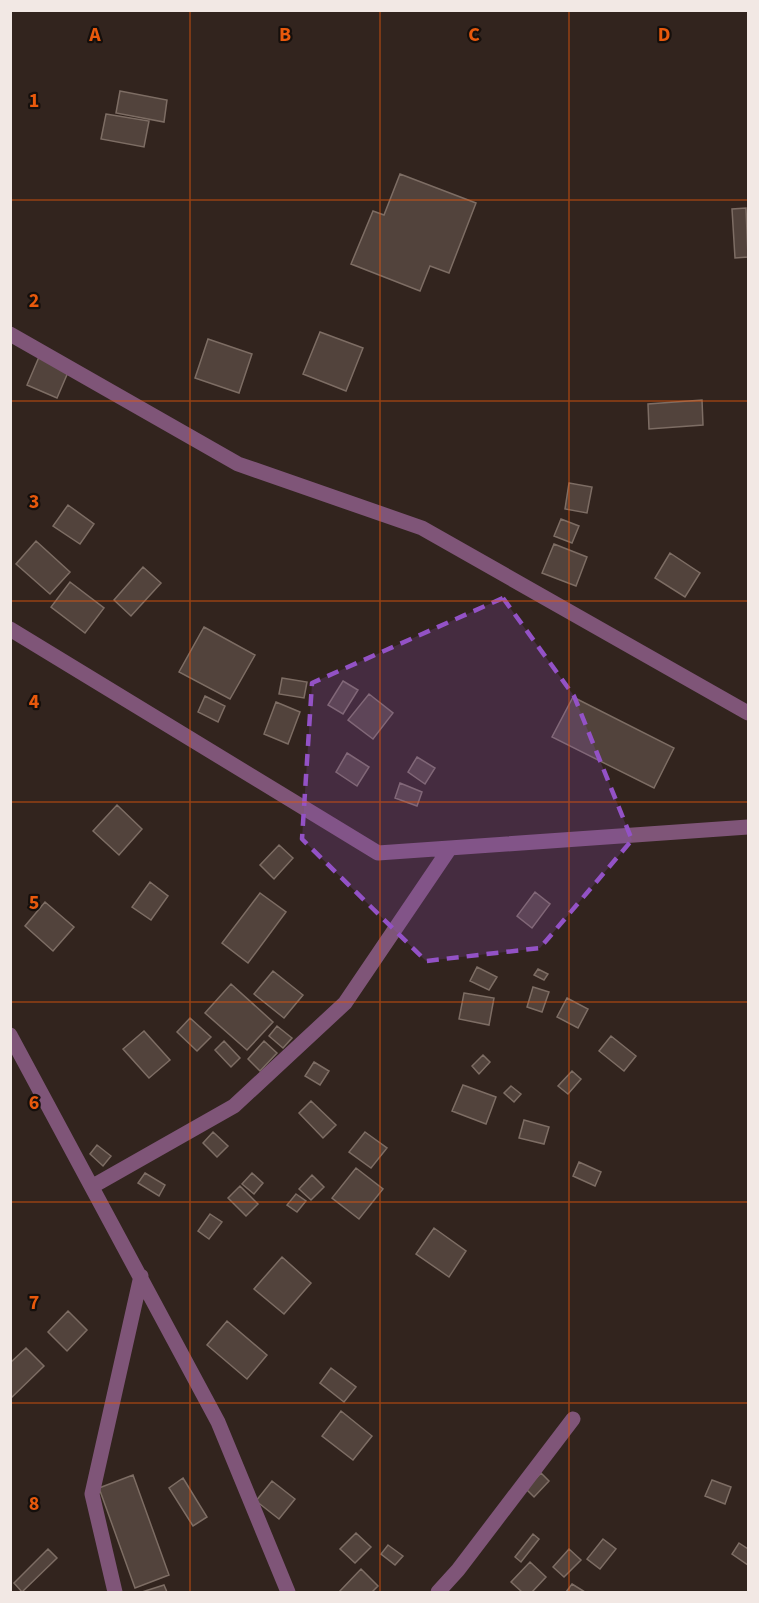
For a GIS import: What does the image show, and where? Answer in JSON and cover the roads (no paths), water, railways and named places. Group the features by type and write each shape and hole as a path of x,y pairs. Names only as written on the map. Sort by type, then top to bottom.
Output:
{"street":[{"path":"10,334 238,464 423,528 748,713"},
{"path":"10,629 378,853 748,827"},
{"path":"93,1186 234,1106 345,1003 450,848"},
{"path":"10,1035 218,1422 288,1593"},
{"path":"116,1593 92,1494 141,1276"},
{"path":"438,1593 573,1419"}]}
